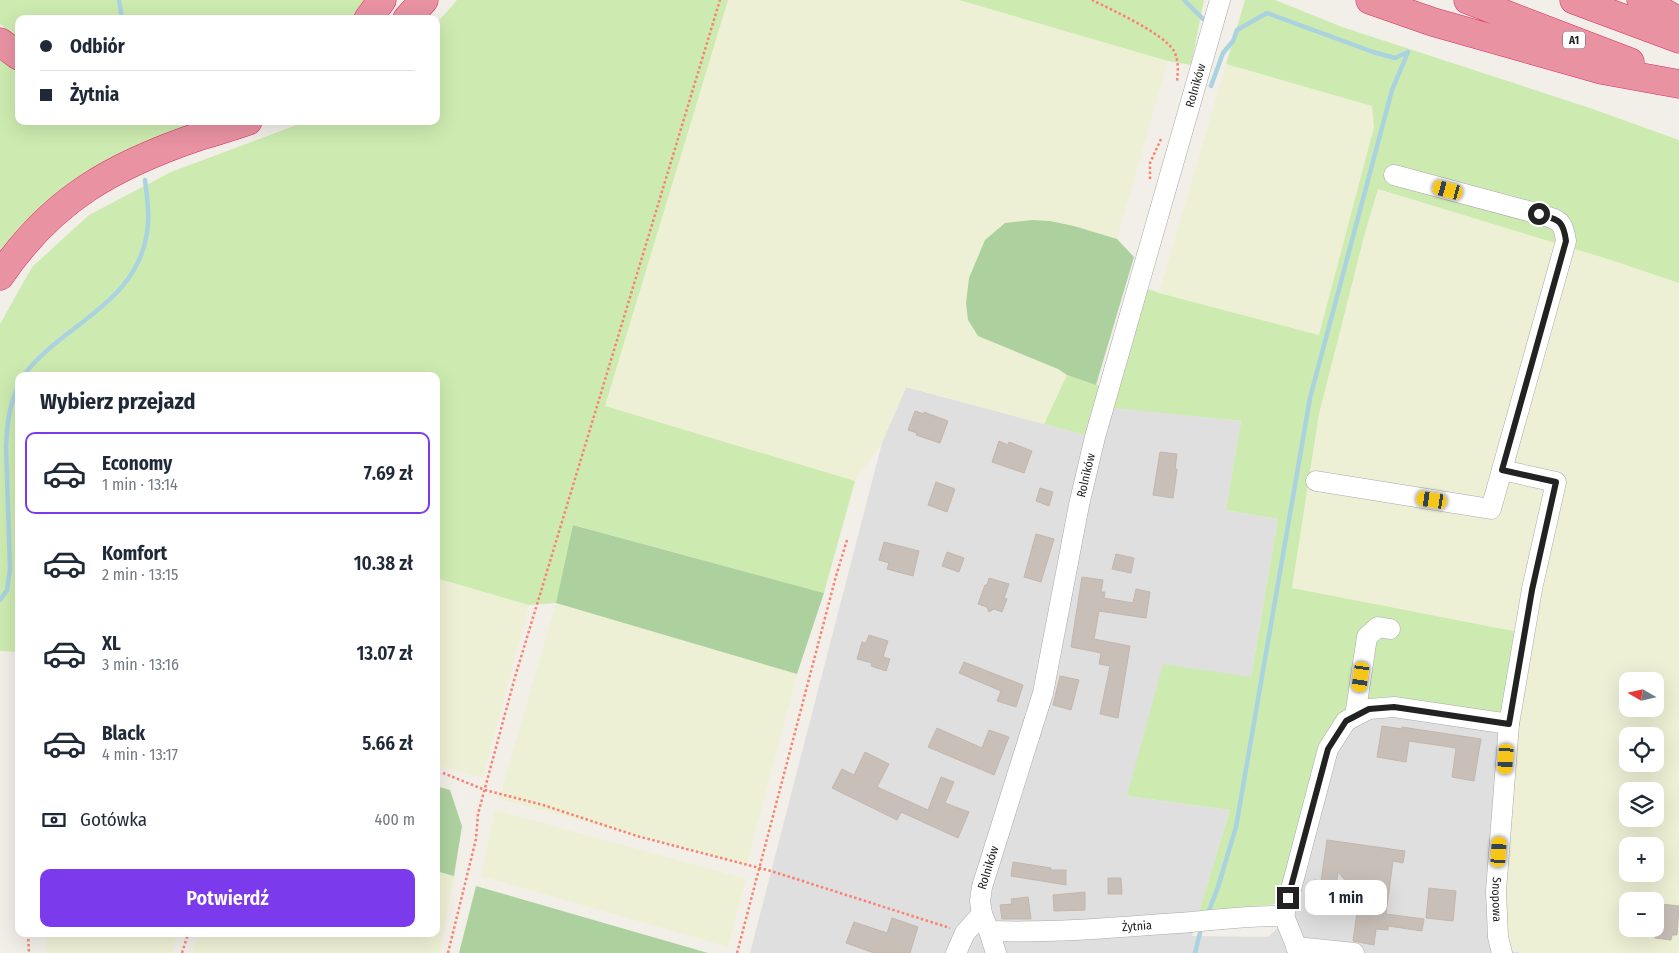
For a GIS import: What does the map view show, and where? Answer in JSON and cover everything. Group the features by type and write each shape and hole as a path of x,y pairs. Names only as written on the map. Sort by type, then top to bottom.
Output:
{"highway":[{"path":"371,15 382,0"},
{"path":"411,15 424,0"},
{"path":"1370,0 1433,22 1602,70 1679,82"},
{"name":"A1","path":"1468,0 1679,82"},
{"path":"1574,0 1679,39"},
{"path":"1641,0 1679,21"},
{"path":"0,42 15,53"},
{"path":"0,276 14,256 52,215 83,189 131,163 200,136 235,125"}],"street":[{"name":"Rolników","path":"996,953 980,902 982,887 1042,693 1079,505 1095,437 1220,0"},
{"path":"1316,481 1491,509 1566,241 1564,228 1558,220 1394,175"},
{"name":"Snopowa","path":"1502,470 1556,482 1532,590 1509,724 1496,892 1498,937 1502,953"},
{"path":"1355,716 1361,636 1378,627 1390,629"},
{"path":"1354,953 1298,950 1284,916 1328,749 1346,721 1369,709 1394,707 1509,724"},
{"name":"Żytnia","path":"986,923 1076,929 1193,922 1252,915 1284,916"},
{"path":"956,953 965,933 986,923"}],"path":[{"path":"448,953 476,839 478,814 515,677 720,0"},
{"path":"1092,0 1129,18 1155,34 1173,50 1178,63 1177,84"},
{"path":"1163,133 1150,163 1149,173 1151,182 1167,187"},
{"path":"737,953 847,540"},
{"path":"443,773 485,790 543,805 637,836 759,868 965,933"},
{"path":"28,937 29,953"},
{"path":"182,953 187,937"}],"shaded area":[{"path":"906,387 1085,435 1095,405 1241,421 1226,510 1278,519 1251,677 1127,796 1230,810 1192,936 1268,937 1294,912 1322,747 1369,704 1515,720 1511,951 1524,953 750,953 882,443"}],"green space":[{"path":"0,0 368,0 356,15 15,15 15,36 0,24"},
{"path":"457,0 728,0 605,406 855,481 824,593 574,525 556,603 529,605 440,579 440,372 15,372 15,652 0,651 0,324 32,267 89,215 171,172 296,125 440,125 440,19"},
{"path":"728,0 959,0 1168,61 1117,239 1050,221 966,303 968,320 978,335 1058,369 1067,375 1044,424 906,387 882,443 855,481 605,407"},
{"path":"959,0 1204,0 1191,65 1168,61"},
{"path":"1245,0 1275,0 1342,27 1590,108 1679,140 1679,283 1611,260 1378,189 1319,414 1292,588 1529,634 1515,720 1394,701 1322,748 1276,904 1199,912 1230,810 1127,796 1163,664 1251,677 1278,519 1226,510 1241,421 1095,406 1085,435 1044,424 1067,375 1114,390 1146,288 1319,335 1374,127 1372,106 1226,64"},
{"path":"0,56 15,66 15,125 200,125 31,217 0,251"},
{"path":"1226,64 1372,106 1374,127 1319,335 1159,293"},
{"path":"1378,188 1679,283 1679,953 1524,953 1511,951 1503,938 1515,720 1292,588 1319,414"},
{"path":"1032,220 1050,221 1074,226 1117,239 1134,257 1096,385 1067,375 1058,369 978,336 968,320 966,303 969,278 985,240 1005,223"},
{"path":"573,525 824,593 797,674 556,603"},
{"path":"440,579 529,605 483,778 440,766"},
{"path":"556,603 797,674 747,864 499,799"},
{"path":"440,787 450,790 462,826 454,876 440,872"},
{"path":"495,810 746,879 728,947 481,876"},
{"path":"440,872 454,876 440,953 192,953 197,937 440,937"},
{"path":"476,886 708,953 459,953"},
{"path":"47,937 176,937 172,953 46,953"}],"building":[{"path":"915,411 924,414 924,412 948,421 940,443 916,435 917,433 908,430"},
{"path":"999,441 1008,445 1009,442 1032,451 1024,473 992,462"},
{"path":"1160,452 1177,454 1173,498 1153,495"},
{"path":"936,482 955,489 947,512 928,505"},
{"path":"1040,488 1053,492 1049,506 1036,501"},
{"path":"1036,534 1054,539 1041,582 1024,577"},
{"path":"884,542 919,551 913,576 887,569 889,563 879,560"},
{"path":"947,552 964,558 959,572 942,566"},
{"path":"1116,554 1134,558 1131,573 1112,569"},
{"path":"1082,577 1103,580 1101,592 1105,592 1104,598 1133,603 1136,589 1150,592 1146,618 1099,611 1094,639 1130,646 1118,718 1100,714 1110,666 1099,664 1101,653 1071,647"},
{"path":"989,578 1009,584 1004,598 1007,599 1002,612 994,609 989,612 987,607 978,604"},
{"path":"869,635 888,641 883,657 890,659 886,671 871,666 872,663 857,659 862,642 866,643"},
{"path":"964,662 1023,685 1016,707 997,701 1001,691 959,673"},
{"path":"1060,676 1079,680 1071,710 1053,705"},
{"path":"1382,726 1402,729 1402,727 1481,739 1474,781 1452,777 1456,748 1409,741 1406,762 1377,757"},
{"path":"937,728 982,748 989,730 1009,737 994,775 928,747"},
{"path":"865,752 889,764 877,787 928,810 941,777 954,782 945,803 969,812 958,838 901,812 897,820 832,788 842,769 854,775"},
{"path":"1327,840 1405,851 1403,863 1393,861 1386,914 1424,919 1422,931 1388,926 1388,930 1376,929 1374,945 1353,941 1360,891 1353,890 1338,872 1333,913 1310,910 1314,880 1321,881"},
{"path":"1013,862 1051,868 1051,870 1066,870 1066,885 1011,876"},
{"path":"1108,878 1121,878 1122,894 1108,894"},
{"path":"1429,888 1456,891 1453,921 1426,918"},
{"path":"1085,892 1085,910 1054,911 1053,895"},
{"path":"1028,897 1031,919 1002,919 1000,905 1012,904 1011,899"},
{"path":"1664,904 1679,906 1677,935 1672,935 1671,940 1655,938 1664,937"},
{"path":"892,918 918,927 910,953 874,953 846,943 854,922 887,933"}],"waterway":[{"path":"119,0 121,15"},
{"path":"1184,0 1203,19"},
{"path":"1211,86 1223,53 1233,41 1237,30 1267,13 1373,52 1395,58 1408,52"},
{"path":"1207,916 1236,827 1310,398 1392,90 1408,52"},
{"path":"27,372 57,342 96,312 128,278 140,258 147,233 148,213 145,180"},
{"path":"0,600 7,590 10,569 6,447 9,415 15,395"},
{"path":"1195,953 1200,933"}],"route":[{"path":"1288,898 1328,749 1346,721 1369,709 1394,707 1509,724 1532,590 1556,482 1502,470 1566,241 1564,228 1558,220 1539,214"}]}
